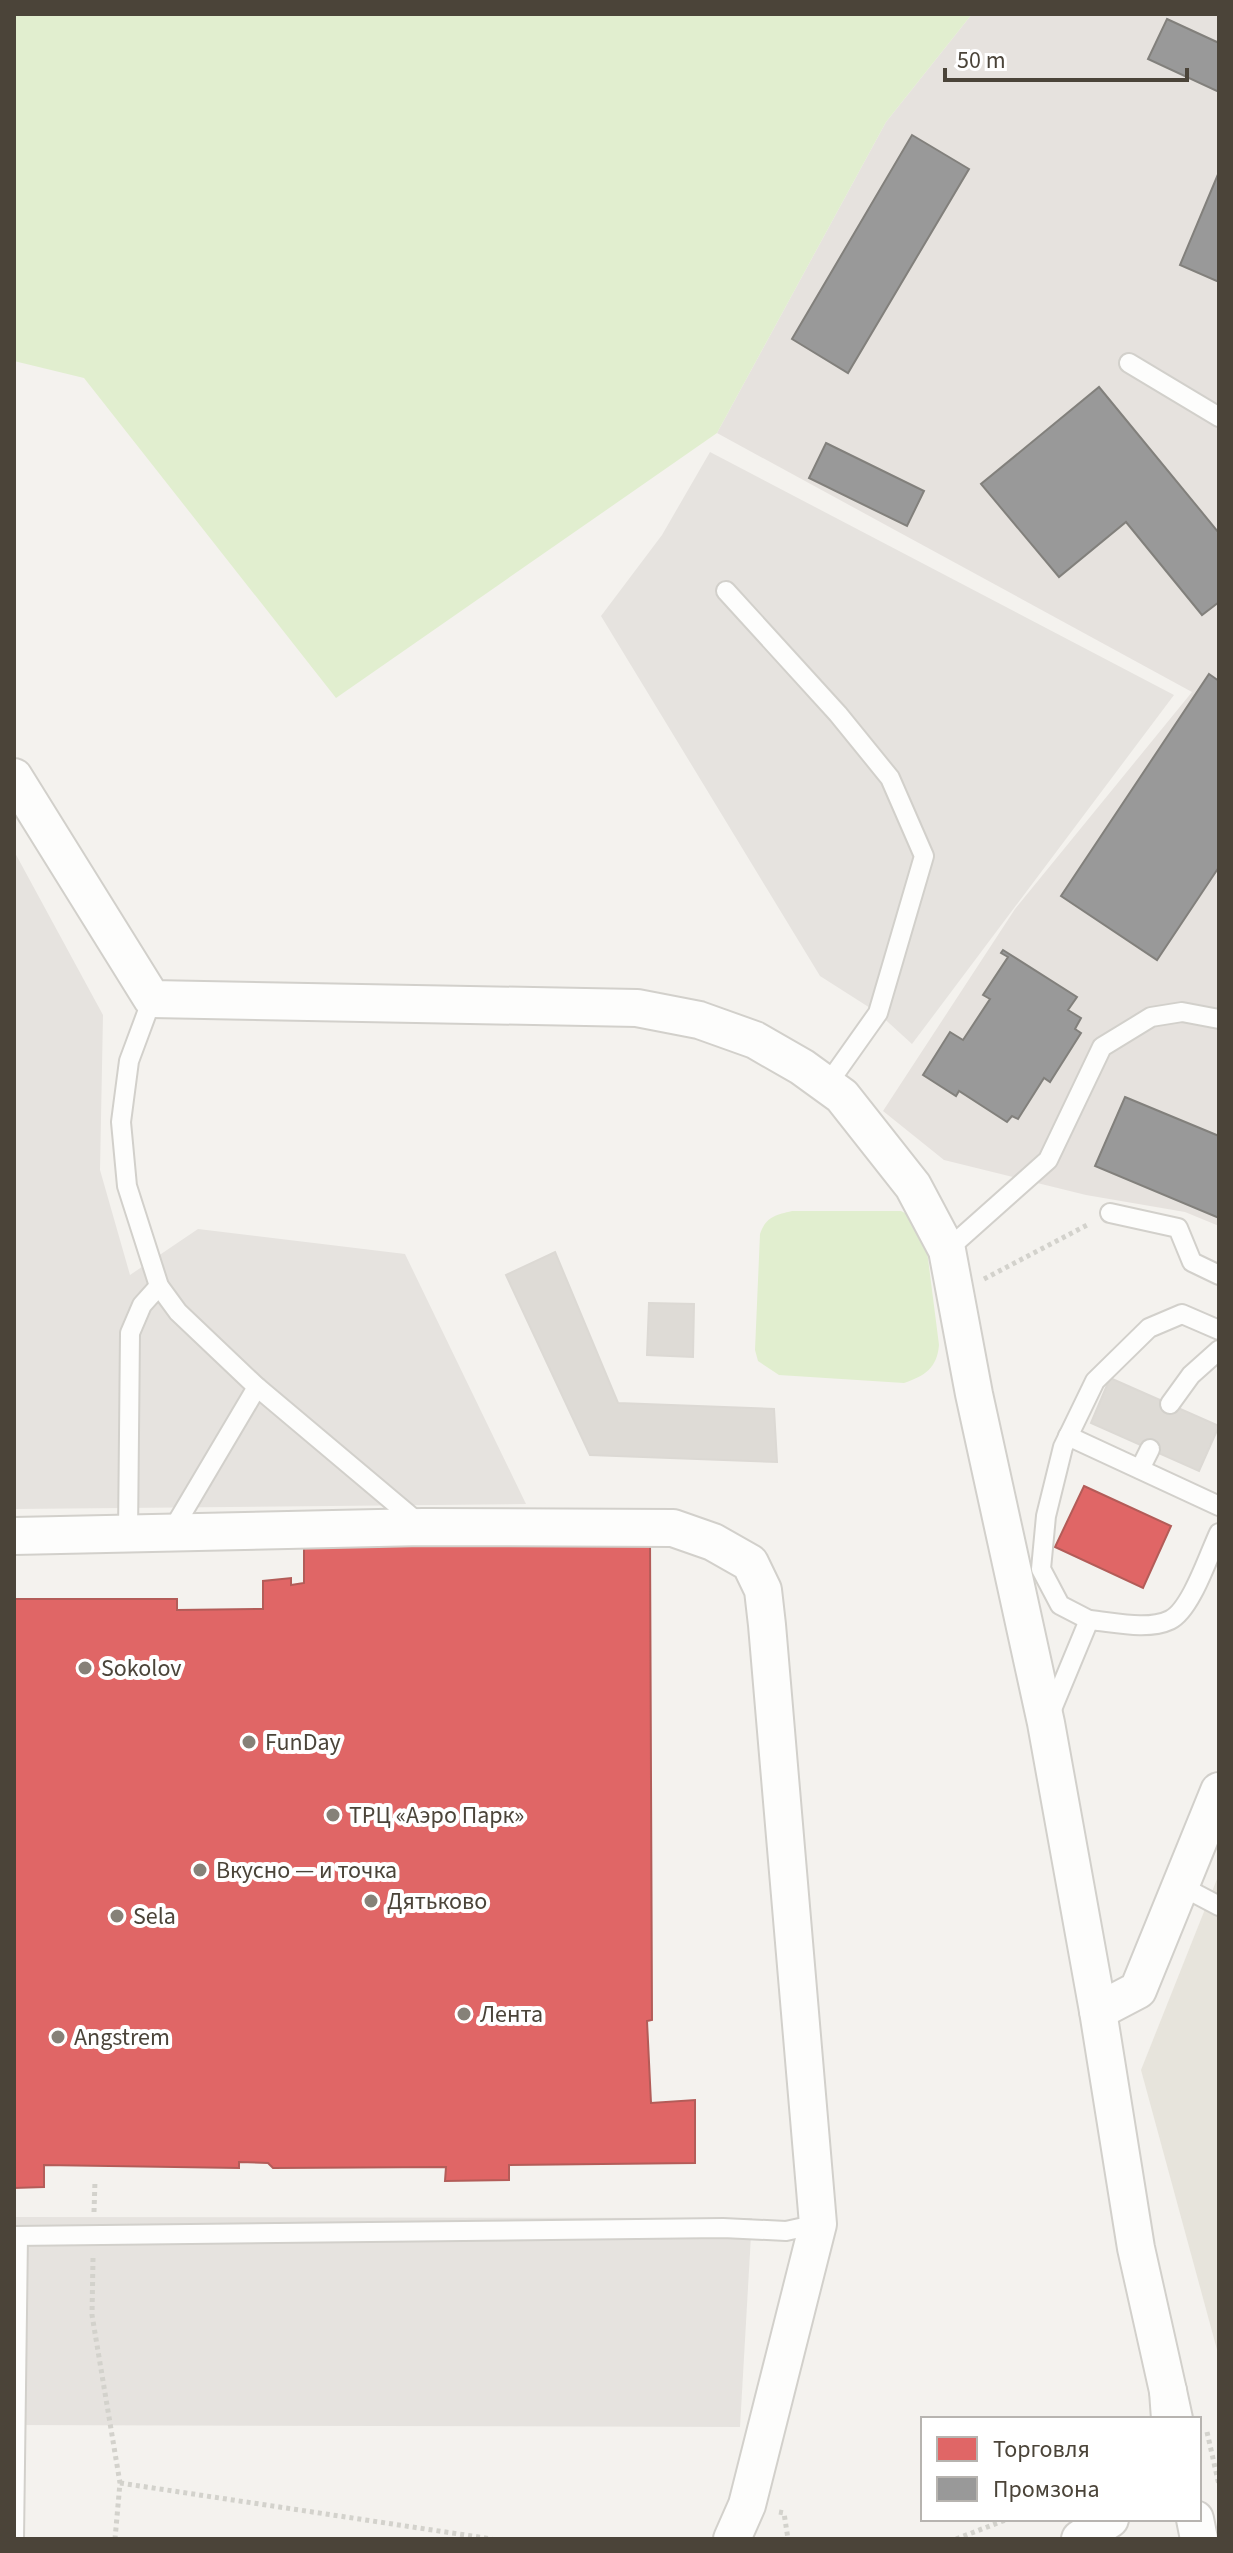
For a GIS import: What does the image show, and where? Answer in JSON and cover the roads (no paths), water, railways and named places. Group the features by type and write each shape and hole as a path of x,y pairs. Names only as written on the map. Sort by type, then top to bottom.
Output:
{"street":[{"path":"14,777 152,999 637,1008 699,1020 755,1040 802,1067 842,1096 913,1186 947,1250 974,1394 1046,1723 1098,2011 1136,2248 1171,2410"},
{"path":"14,1536 423,1527 673,1528 713,1542 750,1563 763,1590 767,1625 818,2224 747,2505 732,2539"},
{"path":"1098,2011 1138,1990 1219,1791"},
{"path":"747,2505 759,2539"},
{"path":"1080,2539 1107,2521"}],"lane":[{"path":"1129,363 1219,417"},
{"path":"726,591 838,714 890,778 924,856 878,1013 827,1085"},
{"path":"152,999 129,1061 121,1122 127,1186 159,1286 178,1312 257,1387 423,1527"},
{"path":"947,1250 1048,1160 1102,1047 1151,1017 1182,1012 1219,1019"},
{"path":"1110,1213 1178,1228 1192,1262 1219,1275"},
{"path":"128,1535 130,1333 142,1305 159,1286"},
{"path":"1219,1330 1182,1314 1149,1328 1095,1381 1063,1447 1046,1516 1041,1569 1060,1605 1089,1620 1147,1624 1172,1619 1189,1598 1219,1533"},
{"path":"1170,1404 1191,1375 1219,1350"},
{"path":"170,1534 257,1387"},
{"path":"1068,1436 1219,1506"},
{"path":"1140,1469 1150,1449"},
{"path":"1046,1723 1089,1620"},
{"path":"1181,1886 1219,1906"},
{"path":"14,2539 16,2236 723,2228 786,2231 818,2224"}],"place":[{"name":"Sokolov","path":"85,1668"},
{"name":"FunDay","path":"249,1742"},
{"name":"ТРЦ «Аэро Парк»","path":"333,1815"},
{"name":"Вкусно — и точка","path":"200,1870"},
{"name":"Дятьково","path":"371,1901"},
{"name":"Sela","path":"117,1916"},
{"name":"Лента","path":"464,2014"},
{"name":"Angstrem","path":"58,2037"}]}
